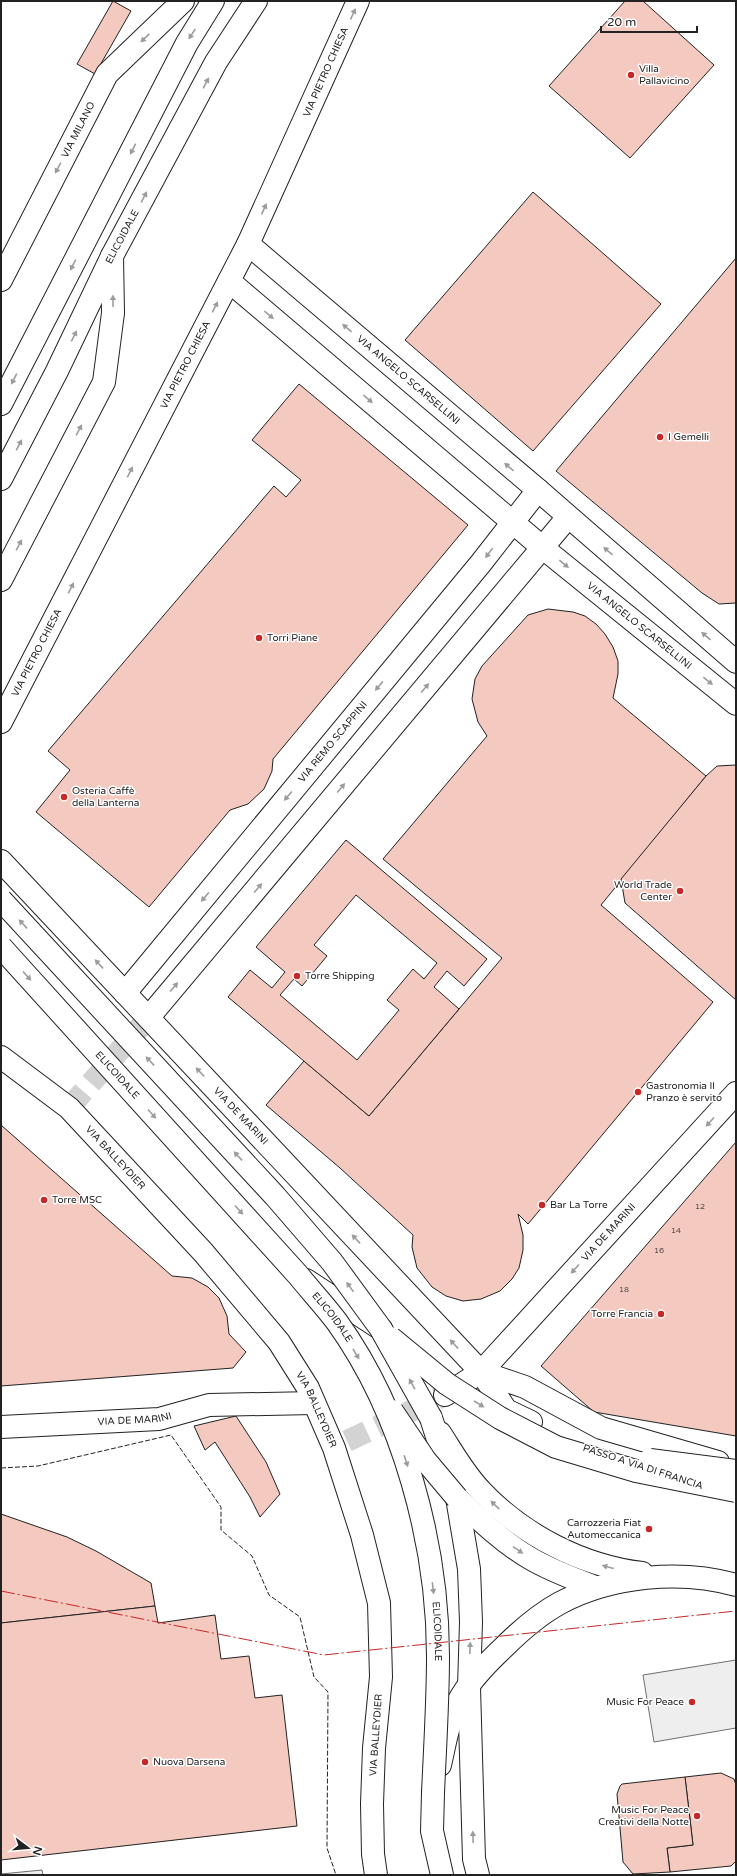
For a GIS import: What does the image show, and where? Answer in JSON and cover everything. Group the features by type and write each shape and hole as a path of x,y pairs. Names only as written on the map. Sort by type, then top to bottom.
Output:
{"main road":[{"name":"VIA MILANO","path":"1,280 107,74 183,1"},
{"path":"1,404 186,43 213,1"},
{"name":"ELICOIDALE","path":"1,479 57,371 112,256 216,62 256,1"},
{"name":"VIA PIETRO CHIESA","path":"1,722 248,244 358,1"},
{"name":"VIA ANGELO SCARSELLINI","path":"248,244 538,490 736,662"},
{"path":"1,580 104,382 114,313 112,256"},
{"name":"VIA ANGELO SCARSELLINI","path":"229,281 543,548 736,704"},
{"name":"VIA REMO SCAPPINI","path":"125,993 481,563 538,490"},
{"path":"149,1017 568,517"},
{"name":"VIA DE MARINI","path":"1,860 481,1372"},
{"path":"1,900 275,1196 332,1262 381,1329 460,1466 481,1491 508,1517 564,1550 596,1564 622,1571 661,1576"},
{"name":"ELICOIDALE","path":"1,947 298,1275 337,1322 376,1386 406,1458 421,1511 430,1560 438,1655 432,1831 442,1875"},
{"name":"VIA BALLEYDIER","path":"1,1057 69,1108 203,1252 279,1342 308,1388 314,1403 340,1445 379,1603 381,1677 374,1748 372,1804 372,1854 376,1875"},
{"name":"VIA DE MARINI","path":"444,1395 481,1372 736,1093"},
{"path":"298,1275 381,1329 447,1384 500,1418 556,1447 636,1471 736,1491"},
{"path":"481,1372 525,1387 601,1428 736,1467"},
{"name":"PASSO A VIA DI FRANCIA","path":"481,1372 506,1410 591,1452 736,1497"},
{"path":"376,1386 425,1460 457,1498 504,1540 528,1557 556,1572 595,1588"},
{"name":"VIA DE MARINI","path":"1,1427 159,1419 209,1405 314,1403"},
{"path":"431,1418 457,1498 469,1569 471,1622 469,1687 474,1859 478,1875"},
{"path":"556,1447 736,1471"},
{"name":"ELICOIDALE","path":"433,1793 452,1717 459,1700 490,1661 528,1624 559,1604 595,1588 661,1576 700,1578 736,1585"}],"shaded area":[{"name":"Music For Peace","path":"736,1660 736,1728 654,1742 643,1675"},
{"path":"42,1870 43,1875 1,1875 1,1874"}],"building":[{"path":"113,1 131,11 95,74 77,64"},
{"name":"Villa Pallavicino","path":"625,1 643,1 714,65 630,158 549,86"},
{"path":"533,192 661,304 533,451 405,340"},
{"name":"I Gemelli","path":"736,258 736,603 719,604 702,593 556,471"},
{"name":"Torri Piane","path":"299,384 468,525 273,759 272,771 264,789 248,804 230,810 149,907 36,812 70,770 48,751 274,486 286,497 301,480 252,440"},
{"path":"548,609 573,612 585,616 596,624 605,634 613,647 618,661 618,674 613,698 706,776 601,905 713,1002 528,1224 518,1214 523,1235 523,1250 519,1268 512,1279 500,1291 481,1299 463,1301 446,1296 432,1287 417,1268 412,1247 413,1235 340,1168 266,1105 304,1061 369,1116 502,958 383,859 487,736 478,722 472,699 475,679 482,666 528,615"},
{"name":"World Trade Center","path":"736,765 736,1000 625,903 621,879 706,776 717,766"},
{"name":"Torre Shipping","path":"346,840 487,959 464,986 447,971 434,987 459,1009 369,1116 228,997 250,970 272,988 285,972 256,947","holes":["356,895 437,963 424,979 413,969 387,1000 399,1010 357,1060 280,995 294,979 302,986 327,956 314,945"]},
{"name":"Torre MSC","path":"1,1125 172,1276 192,1278 208,1287 219,1298 227,1316 229,1334 246,1352 233,1368 1,1386"},
{"name":"Torre Francia","path":"736,1142 736,1436 594,1412 541,1366"},
{"path":"236,1416 266,1462 280,1494 260,1517 250,1497 215,1442 205,1450 194,1426"},
{"path":"1,1514 67,1537 96,1551 151,1583 155,1606 1,1623"},
{"name":"Nuova Darsena","path":"155,1606 158,1623 215,1615 221,1659 249,1656 255,1698 282,1695 297,1826 1,1860 1,1623"},
{"path":"721,1773 734,1779 736,1785 736,1861 731,1866 670,1872 667,1848 693,1845 685,1777"},
{"path":"685,1777 693,1845 667,1848 670,1872 633,1874 623,1862 617,1794 620,1786 622,1784"}],"tunnel":[{"path":"69,1108 149,1017"},
{"path":"347,1441 445,1395"}],"fence":[{"path":"1,1468 38,1466 171,1435 221,1507 221,1530 252,1556 269,1595 300,1617 314,1677 328,1692 327,1848 336,1875"}],"power":[{"path":"1,1591 324,1655 736,1611"}],"place":[{"name":"Villa Pallavicino","path":"631,75"},
{"name":"I Gemelli","path":"660,437"},
{"name":"Torri Piane","path":"259,638"},
{"name":"Osteria Caffè della Lanterna","path":"64,797"},
{"name":"World Trade Center","path":"680,891"},
{"name":"Torre Shipping","path":"297,976"},
{"name":"Gastronomia Il Pranzo è servito","path":"638,1092"},
{"name":"Torre MSC","path":"44,1200"},
{"name":"Bar La Torre","path":"542,1205"},
{"name":"Torre Francia","path":"661,1314"},
{"name":"Carrozzeria Fiat Automeccanica","path":"649,1529"},
{"name":"Music For Peace","path":"692,1702"},
{"name":"Nuova Darsena","path":"145,1762"},
{"name":"Music For Peace Creativi della Notte","path":"697,1816"}]}
